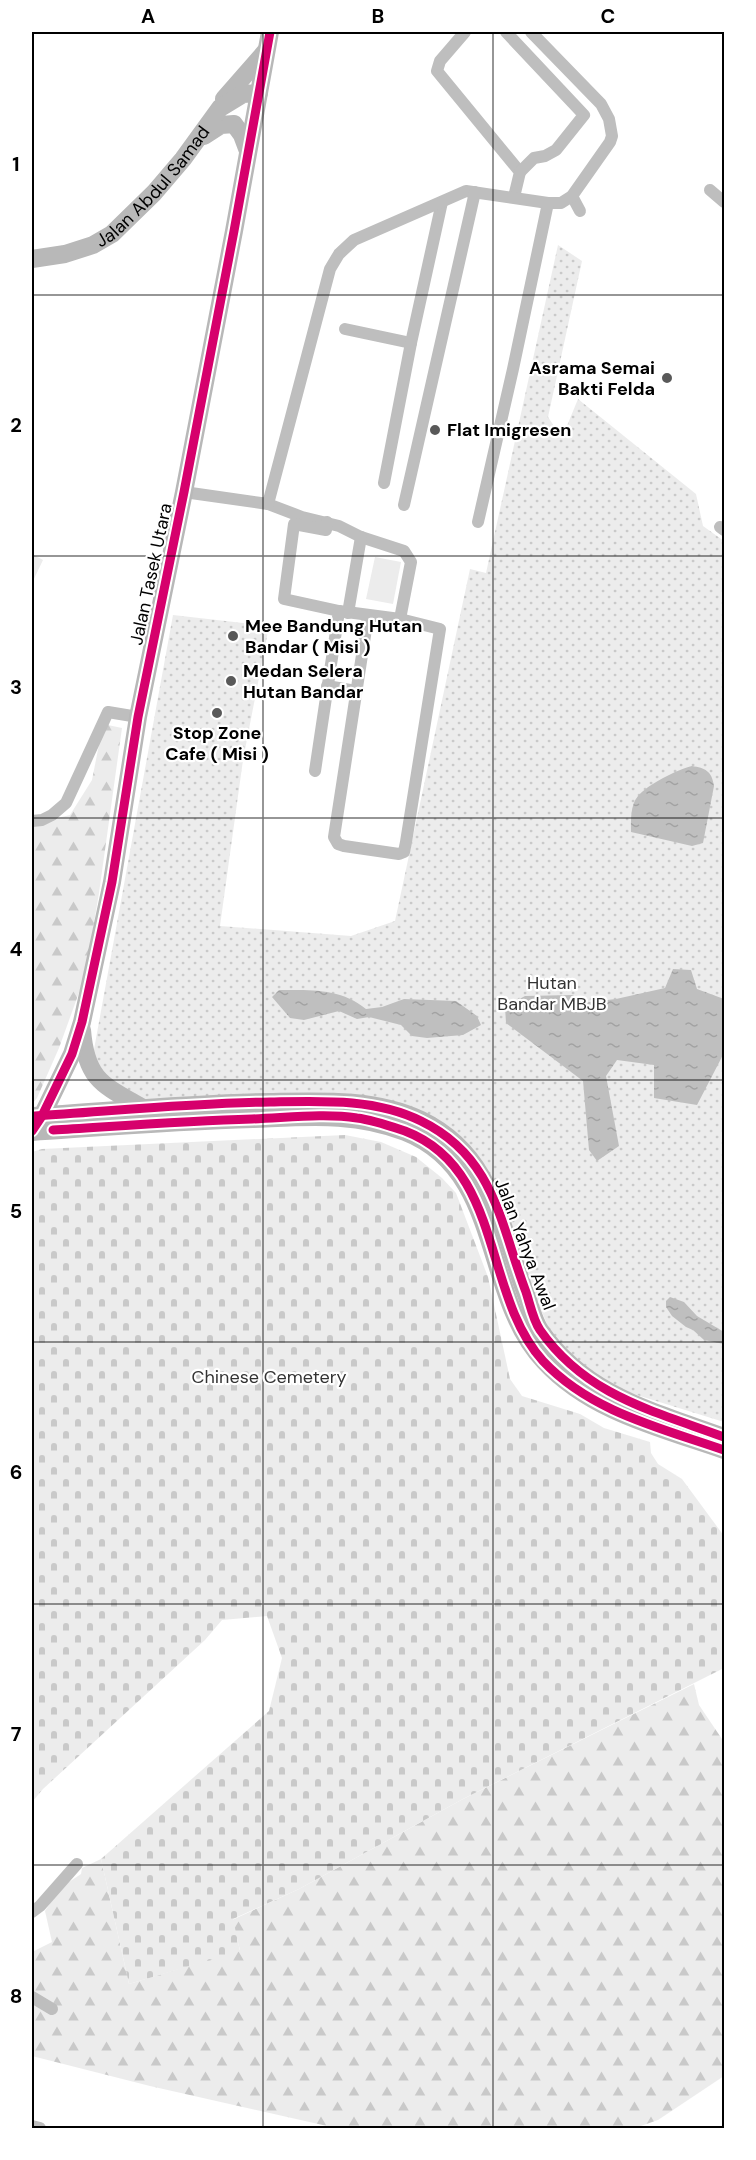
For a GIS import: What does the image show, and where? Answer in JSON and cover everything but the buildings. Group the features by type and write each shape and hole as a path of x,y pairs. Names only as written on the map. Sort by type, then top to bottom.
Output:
{"main road":[{"name":"Jalan Tasek Utara","path":"34,1124 72,1054 82,1022 112,882 138,717 184,492 268,40"},
{"path":"209,123 213,111 258,63 268,40"},
{"name":"Jalan Abdul Samad","path":"32,259 65,254 93,245 112,234 154,193 220,108 234,98 250,92 259,93"},
{"path":"196,141 221,125 230,123 239,129 248,151"},
{"path":"82,1022 84,1053 98,1080 104,1086 143,1108"},
{"name":"Jalan Yahya Awal","path":"34,1124 143,1108 321,1101 374,1105 420,1120 443,1133 463,1149 480,1172 502,1218 521,1281 539,1329 562,1355 595,1384 608,1392 638,1406 724,1437"},
{"name":"Jalan Yahya Awal","path":"34,1124 320,1117 356,1118 408,1132 440,1151 465,1180 486,1227 525,1336 544,1361 574,1387 615,1412 724,1450"}],"street":[{"path":"465,32 440,61 439,75 520,172"},
{"path":"506,32 584,115 556,150 545,156 534,158 520,172 515,193"},
{"path":"268,504 330,269 339,254 354,240 466,191 515,193 548,203 561,203 572,196 610,142 612,136 609,119 601,104 531,32"},
{"path":"710,190 724,202"},
{"path":"404,505 475,192"},
{"path":"572,196 580,211"},
{"path":"384,483 411,343 442,202"},
{"path":"478,522 548,203"},
{"path":"345,329 411,343"},
{"path":"184,492 268,504 302,517 348,529 361,537 404,552 410,559 399,619"},
{"path":"327,522 326,530 294,524 284,599 344,612 399,619 440,628 406,842 402,854 344,846 334,840 368,616"},
{"path":"315,771 327,686 361,537"},
{"path":"327,686 356,691"},
{"path":"32,821 52,815 66,803 108,712 138,717"},
{"path":"32,1912 77,1864"},
{"path":"32,1997 52,2009"},
{"path":"32,2126 40,2128"}],"green space":[{"name":"Hutan Bandar MBJB","path":"558,245 582,261 548,417 562,438 578,399 696,494 703,526 724,541 724,1422 598,1383 554,1341 504,1209 435,1120 150,1100 116,1092 93,1055 173,615 269,626 243,760 220,926 351,936 395,921 470,569 486,573"},
{"path":"32,554 43,560 32,583"},
{"path":"375,557 401,562 393,604 366,599"},
{"path":"103,724 122,728 85,976 59,1048 37,1098 32,1104 32,824 70,815 92,780"},
{"name":"Chinese Cemetery","path":"345,1135 381,1142 416,1157 456,1193 488,1277 510,1379 522,1396 580,1414 604,1428 650,1442 651,1453 658,1464 682,1479 724,1536 724,1668 463,1799 299,1889 233,1919 240,1951 129,1984 101,1859 269,1711 282,1658 267,1616 222,1620 205,1640 43,1789 32,1802 32,1152 42,1149"},
{"path":"694,1684 699,1705 724,1742 724,2076 658,2120 635,2128 336,2128 150,2086 32,2056 32,1952 52,1942 45,1911 60,1888 81,1874 82,1868 101,1859 129,1984 240,1950 232,1920 299,1889 463,1799"}],"water":[{"path":"692,766 707,771 712,777 714,786 703,843 692,846 631,832 632,808 638,796 663,778"},
{"path":"673,969 691,970 697,989 724,999 724,1053 697,1105 654,1098 654,1065 617,1060 606,1076 619,1146 597,1161 589,1150 583,1081 506,1023 505,1007 525,996 573,995 581,1003 616,999 665,988"},
{"path":"279,990 314,990 336,994 366,1009 382,1007 404,999 456,1001 477,1016 481,1025 463,1035 427,1038 412,1036 401,1025 369,1017 357,1019 339,1011 304,1020 290,1018 272,997"},
{"path":"670,1297 684,1302 697,1316 724,1332 724,1344 704,1340 672,1316 666,1307 666,1301"}],"cycle path":[{"path":"32,1131 42,1116 72,1054 82,1022 112,882 138,717 184,492 270,32"},
{"path":"35,1116 211,1104 347,1102 385,1108 421,1121 446,1136 465,1153 480,1173 492,1194 501,1218 535,1322 558,1352 578,1371 623,1398 724,1437"},
{"path":"53,1130 318,1116 363,1119 405,1131 437,1149 460,1174 476,1203 510,1302 524,1333 543,1361 562,1379 605,1406 652,1426 724,1450"}],"place":[{"name":"Asrama Semai Bakti Felda","path":"667,378"},
{"name":"Flat Imigresen","path":"435,430"},
{"name":"Mee Bandung Hutan Bandar ( Misi )","path":"233,636"},
{"name":"Medan Selera Hutan Bandar","path":"231,681"},
{"name":"Stop Zone Cafe ( Misi )","path":"217,713"}]}
